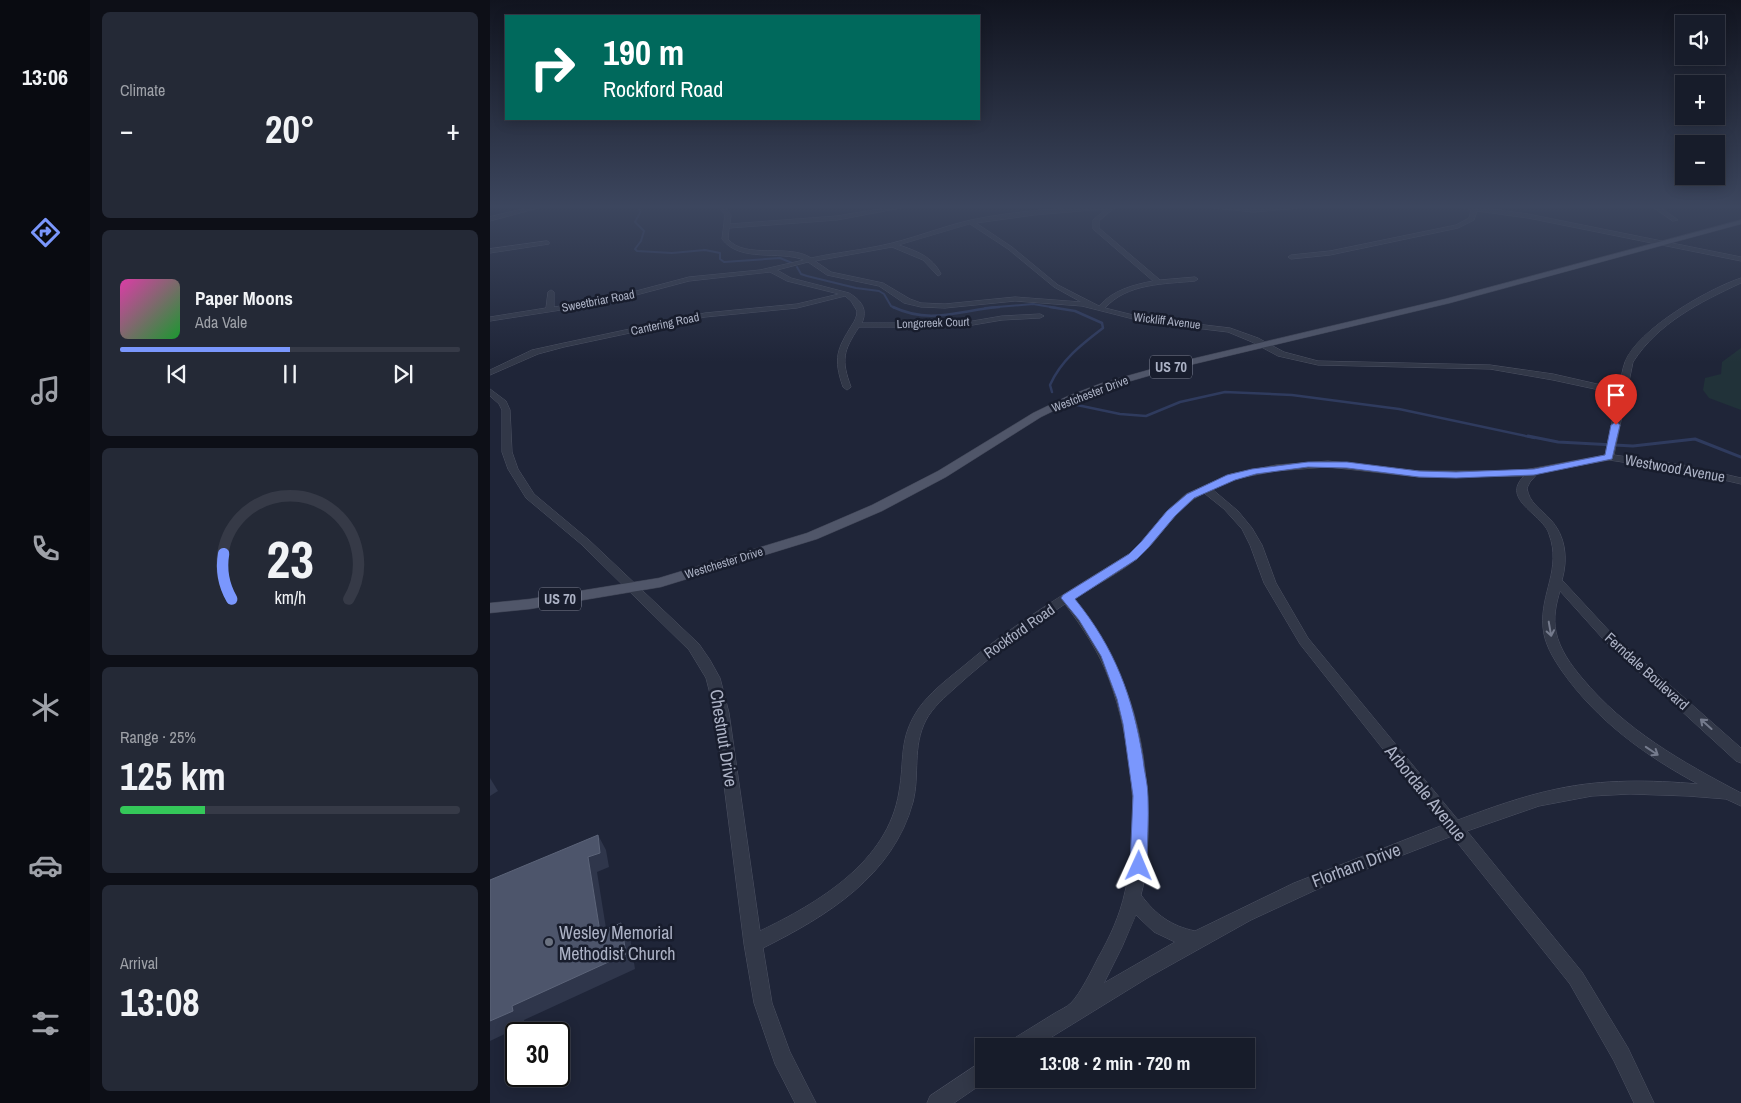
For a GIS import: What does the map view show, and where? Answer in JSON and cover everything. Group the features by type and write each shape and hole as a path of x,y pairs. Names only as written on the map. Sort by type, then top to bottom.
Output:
{"main road":[{"name":"Westchester Drive","path":"490,608 530,604 661,582 812,536 877,508 942,474 1038,415 1072,398 1138,376 1446,301 1606,258"}],"street":[{"name":"Wickliff Avenue","path":"807,258 829,274 880,284 907,300 921,305 945,306 1028,299 1082,304 1145,320 1230,330 1281,354 1318,362 1490,367 1541,375 1622,392"},
{"name":"Sweetbriar Road","path":"490,318 614,299 688,280 732,276 819,258"},
{"path":"925,258 934,265 938,274"},
{"path":"1023,258 1056,286 1100,309 1108,300 1120,293 1160,283 1196,279"},
{"path":"1131,258 1160,283"},
{"path":"772,269 792,280 846,294 857,301 861,307 861,316 843,346 840,367 847,387"},
{"path":"1611,449 1629,362 1642,341 1693,305 1741,280"},
{"path":"550,309 551,292"},
{"name":"Cantering Road","path":"490,373 535,352 564,345 705,316 797,306 846,294"},
{"name":"Longcreek Court","path":"856,325 961,325 1002,318 1040,316"},
{"name":"Chestnut Drive","path":"490,392 503,403 506,410 508,452 513,469 530,496 585,542 629,587 694,647 706,661 714,678 722,713 753,944 763,1002 782,1057 806,1103"},
{"name":"Rockford Road","path":"753,944 804,919 833,900 863,874 883,849 896,825 906,794 908,778 907,755 911,737 920,717 934,700 975,662 1067,598 1133,556 1145,545 1171,513 1190,496 1231,478 1256,471 1308,464 1347,465 1419,474 1456,475 1534,472 1611,449"},
{"name":"Westwood Avenue","path":"1611,449 1741,481"},
{"path":"1534,472 1526,479 1522,487 1522,496 1531,508 1553,529 1560,549 1560,570 1552,593 1549,629 1556,650 1577,682 1606,713 1635,738 1676,766 1734,796"},
{"name":"Arbordale Avenue","path":"1205,489 1224,503 1245,526 1256,544 1275,593 1304,641 1576,978 1611,1034 1631,1071 1644,1103"},
{"name":"Ferndale Boulevard","path":"1556,582 1608,637 1741,757"},
{"path":"1067,598 1083,618 1107,656 1116,677 1130,724 1140,796 1139,866 1133,897 1125,921 1099,977 1077,1010"},
{"name":"Florham Drive","path":"1033,1038 1218,928 1305,886 1372,858 1455,828 1516,807 1573,792 1672,788 1734,796"},
{"path":"1133,897 1144,914 1160,929 1174,935 1197,940"},
{"path":"937,1103 975,1076"}],"shaded area":[{"path":"1741,348 1741,410 1709,398 1703,390 1705,378 1721,374 1722,362"}],"building":[{"name":"Wesley Memorial Methodist Church","path":"598,835 600,853 588,857 600,932 621,923 626,954 512,1006 513,1011 490,1021 490,880"}],"waterway":[{"path":"720,258 724,262 773,258"},
{"path":"781,258 792,263"},
{"path":"797,267 801,274 807,276 856,288 879,291 884,294 893,307"},
{"path":"985,308 1033,304 1057,308"},
{"path":"893,307 920,315 933,316 999,307"},
{"path":"1050,307 1075,311 1102,323 1103,328 1066,360 1050,385 1052,392"},
{"path":"1077,405 1120,414 1146,416 1180,402 1225,392 1292,395 1399,409 1535,438"},
{"path":"1528,436 1558,442 1633,446 1695,439 1741,457"}],"place":[{"name":"Wesley Memorial Methodist Church","path":"549,942"}],"route":[{"path":"1139,866 1140,796 1137,764 1124,699 1107,656 1083,618 1067,598 1133,556 1145,545 1171,513 1190,496 1220,481 1256,471 1308,464 1347,465 1419,474 1519,474 1534,472 1609,457 1616,425"}]}
